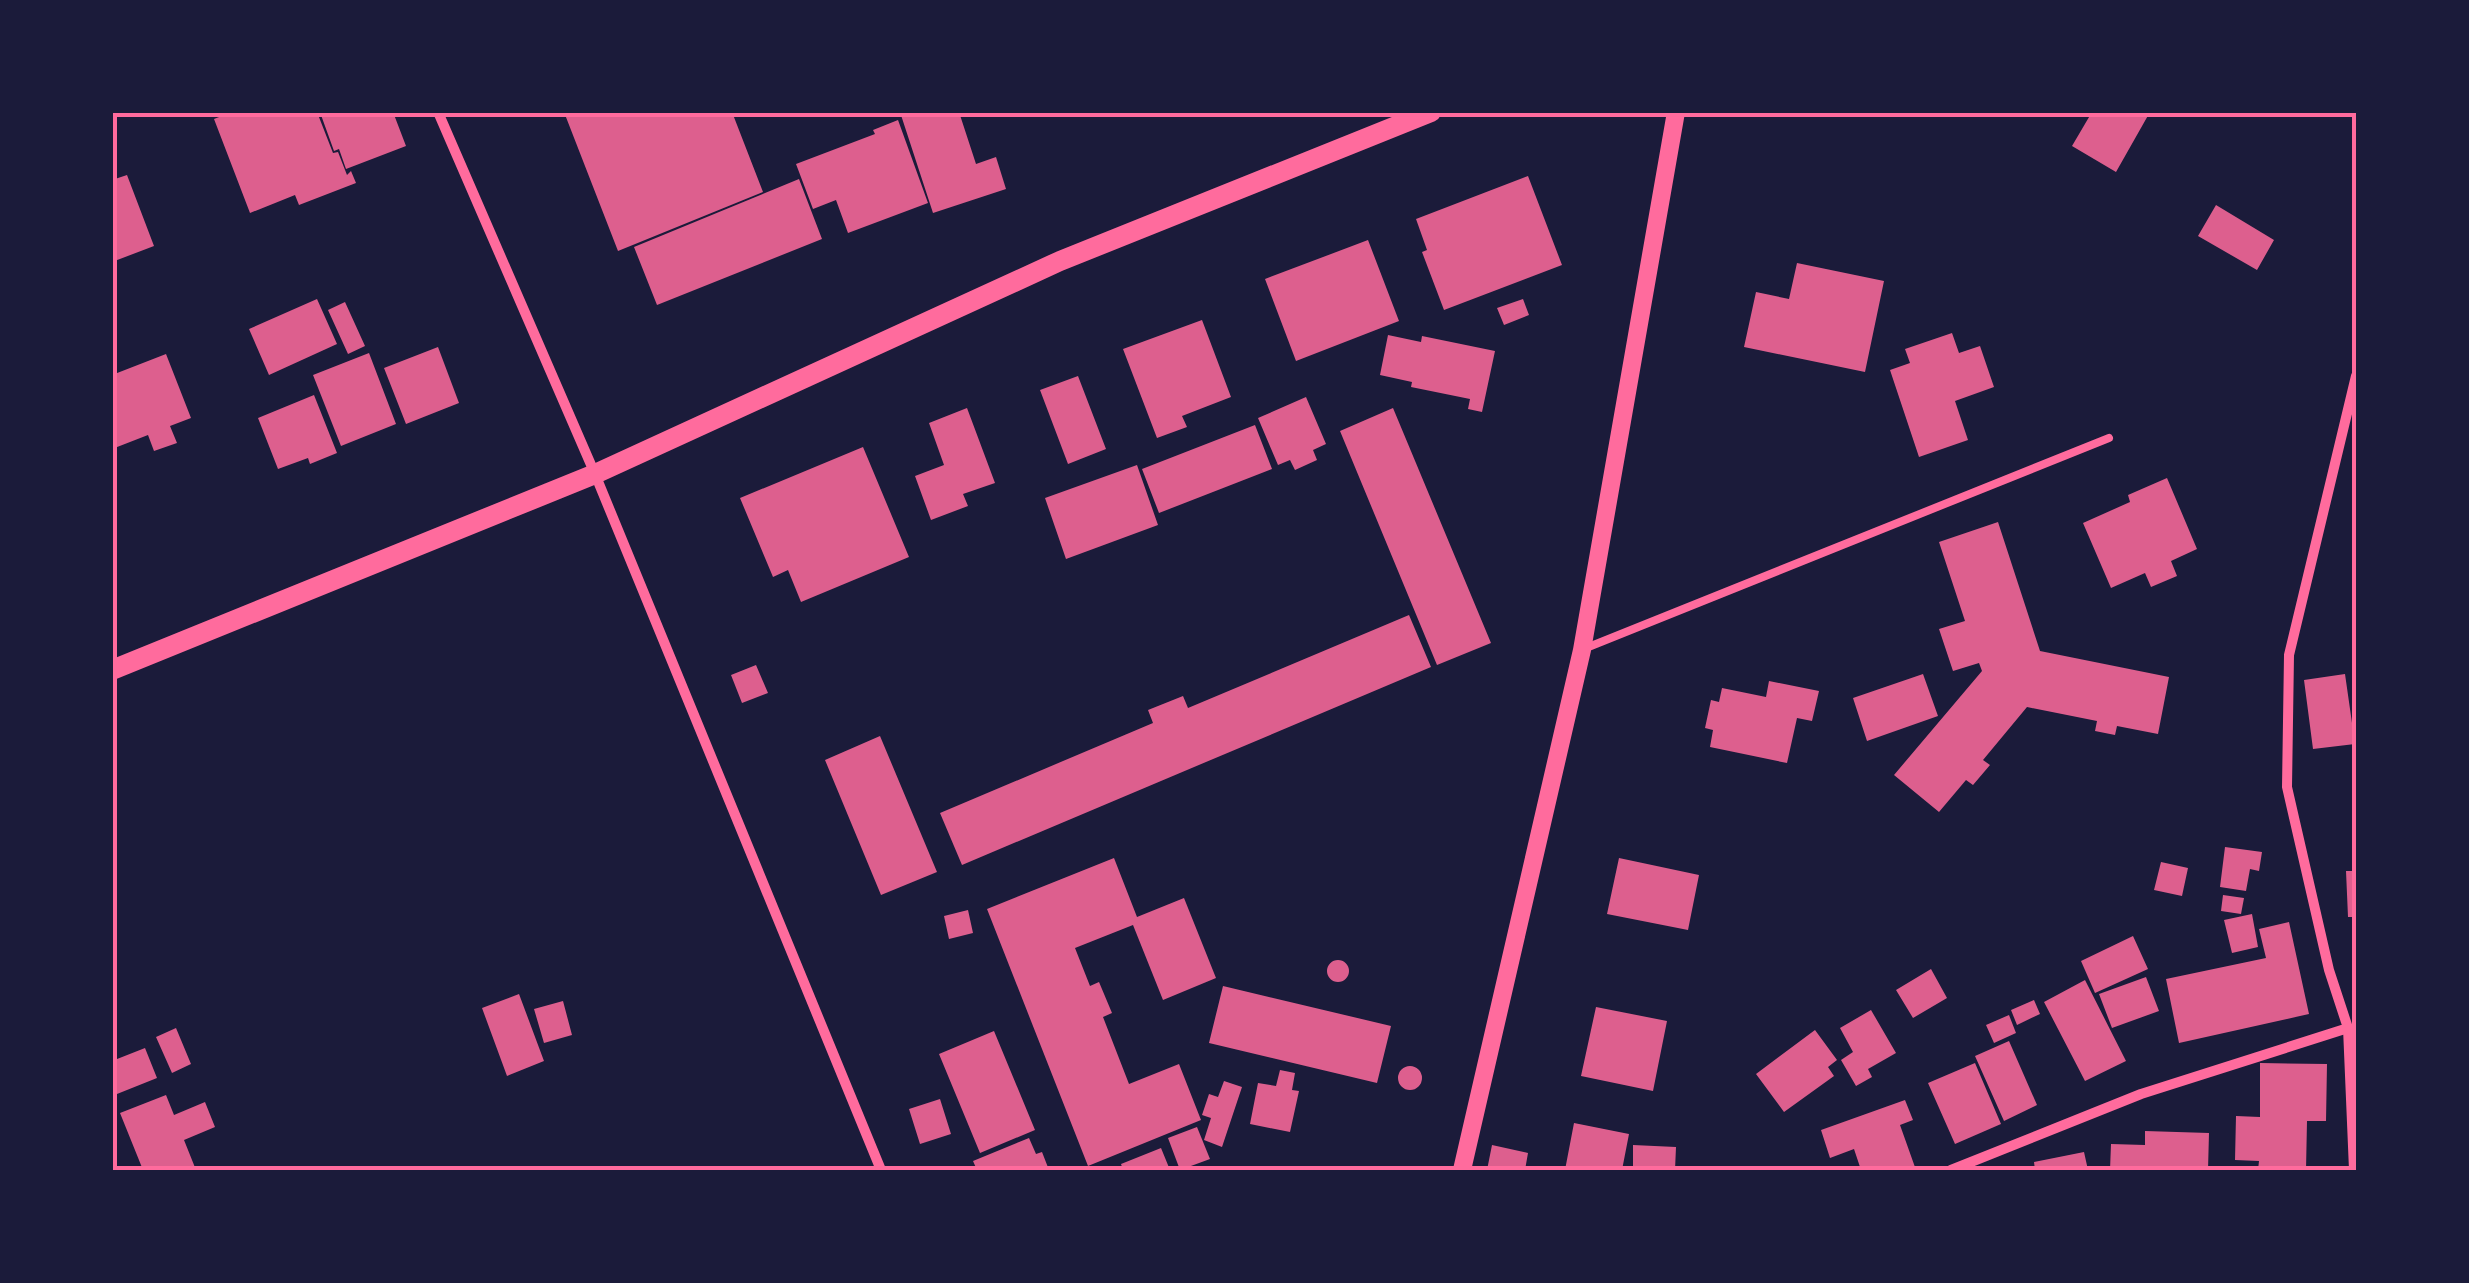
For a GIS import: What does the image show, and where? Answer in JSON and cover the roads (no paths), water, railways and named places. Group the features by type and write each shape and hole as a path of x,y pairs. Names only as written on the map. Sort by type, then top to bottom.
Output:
{"main road":[{"path":"112,670 595,474 1060,261 1431,112"}],"street":[{"path":"438,112 595,474 881,1170"},
{"path":"1462,1170 1582,650 1676,112"},
{"path":"2354,1170 2348,1028 2329,970 2286,788 2290,655 2356,376"},
{"path":"1951,1170 2141,1094 2348,1028"}],"lane":[{"path":"1582,650 2109,438"}]}
